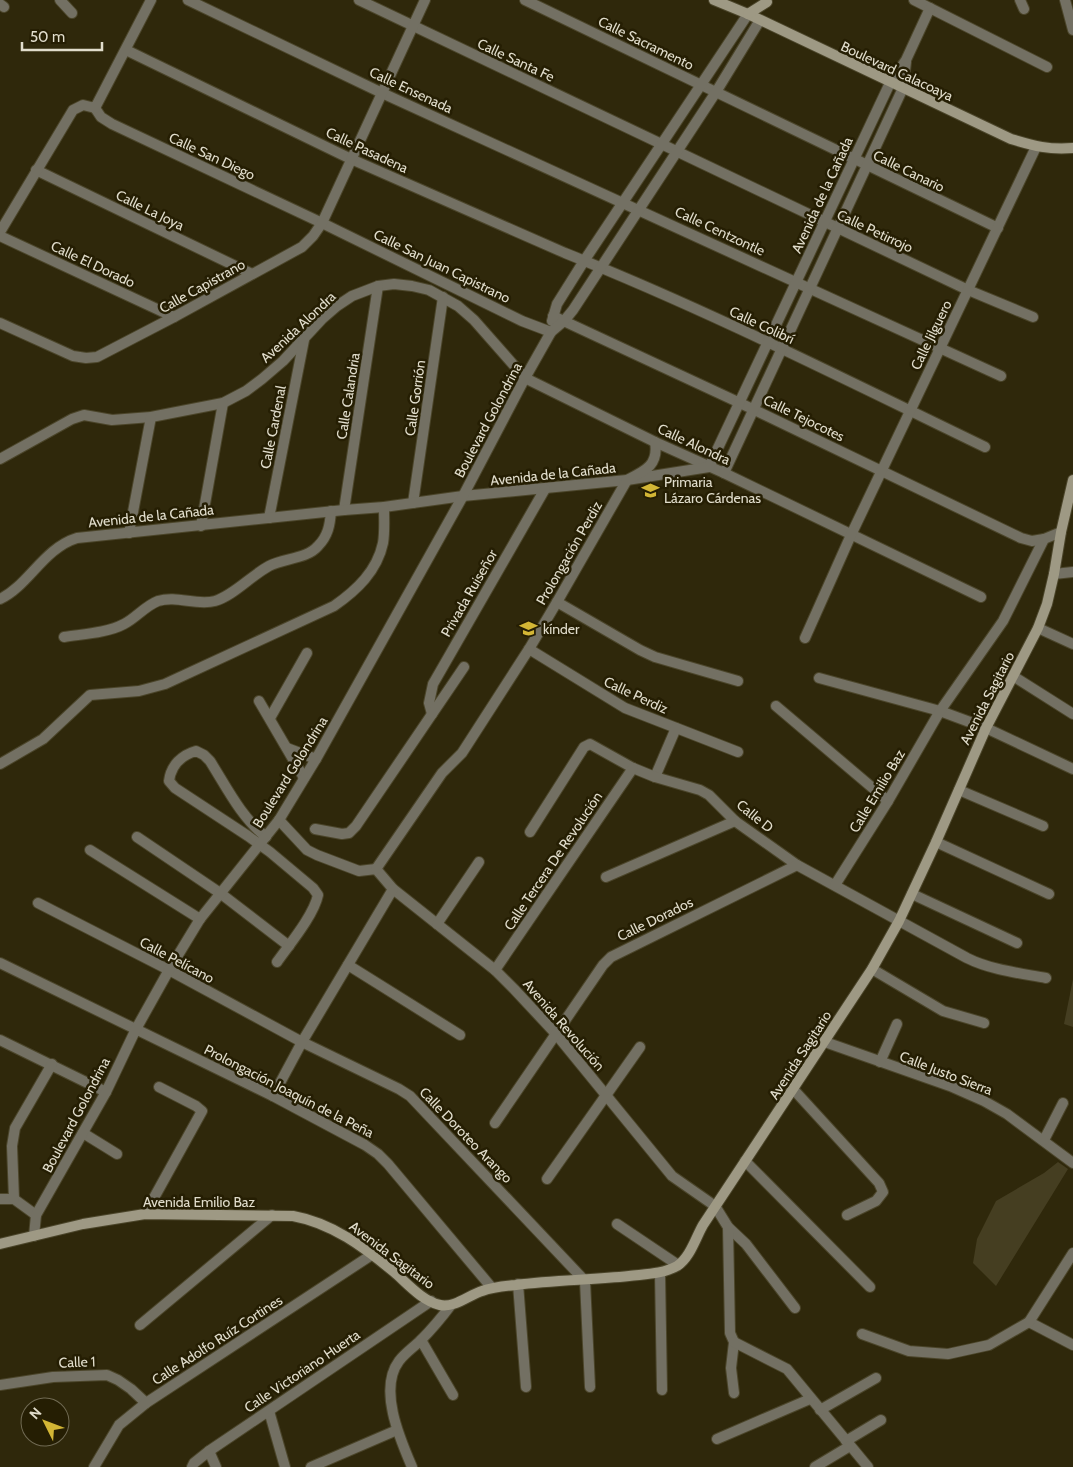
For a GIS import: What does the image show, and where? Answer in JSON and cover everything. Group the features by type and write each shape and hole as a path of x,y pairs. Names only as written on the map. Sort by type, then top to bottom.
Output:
{"street":[{"path":"60,0 72,13"},
{"path":"0,234 73,110 82,105 95,108 151,0"},
{"name":"Calle Ensenada","path":"188,0 382,92 623,202"},
{"name":"Calle Santa Fe","path":"359,0 663,144"},
{"name":"Calle Capistrano","path":"0,323 73,356 97,357 302,247 322,223 425,0"},
{"name":"Calle Sacramento","path":"525,0 702,85"},
{"name":"Boulevard Calacoaya","path":"714,0 748,14 890,83 1012,139 1036,147 1073,148"},
{"path":"914,0 1047,67"},
{"path":"1065,0 1073,30"},
{"path":"748,14 768,1"},
{"path":"760,20 768,1"},
{"path":"906,60 930,8"},
{"name":"Boulevard Golondrina","path":"36,1215 106,1092 136,1029 200,919 279,820 316,759 463,496 551,332 557,304 748,14"},
{"name":"Boulevard Golondrina","path":"551,332 564,322 573,310 716,92 760,20"},
{"name":"Calle Pasadena","path":"126,50 352,159 600,267"},
{"name":"Avenida de la Cañada","path":"0,599 13,590 58,547 67,541 88,536 384,507 463,496 627,480 709,467 890,83 906,60"},
{"name":"Avenida de la Cañada","path":"724,473 903,88 906,60"},
{"name":"Calle Canario","path":"702,85 998,228"},
{"name":"Calle San Diego","path":"95,108 101,117 112,124 322,223"},
{"name":"Calle Petirrojo","path":"663,144 968,290 1033,317"},
{"name":"Calle Jilguero","path":"805,638 851,535 1036,147"},
{"name":"Calle La Joya","path":"36,170 252,274"},
{"name":"Calle Centzontle","path":"623,202 1001,376"},
{"name":"Calle San Juan Capistrano","path":"322,223 522,321 551,332"},
{"name":"Calle El Dorado","path":"0,234 174,317"},
{"name":"Calle Colibrí","path":"600,267 768,342 985,447"},
{"name":"Avenida Alondra","path":"0,459 72,419 84,415 112,420 151,417 223,403 262,379 337,306 352,296 378,286 394,284 429,290 458,306 474,320 525,378"},
{"name":"Calle Calandria","path":"344,510 378,286"},
{"name":"Calle Gorrión","path":"413,503 443,297"},
{"name":"Calle Tejocotes","path":"553,316 754,409 1021,538 1032,541 1044,539"},
{"name":"Calle Cardenal","path":"269,518 304,340"},
{"name":"Calle Alondra","path":"525,378 981,597"},
{"path":"200,526 223,403"},
{"path":"129,533 151,417"},
{"name":"Prolongación Perdiz","path":"378,872 442,773 448,765 456,760 529,649 627,480 640,474 653,462 656,455 655,442"},
{"name":"Avenida Sagitario","path":"678,1265 687,1255 715,1206 794,1090 872,969 899,921 986,728 1038,628 1047,604 1073,480"},
{"name":"Privada Ruiseñor","path":"432,714 430,703 433,684 545,489"},
{"path":"0,764 43,739 90,696 152,689 334,606 365,579 377,562 383,541 384,507"},
{"path":"64,637 115,628 125,624 158,601 168,599 203,603 217,601 272,565 317,548 330,528 331,511"},
{"path":"1044,539 1061,532"},
{"name":"Calle Emilio Baz","path":"835,886 888,801 940,710 1003,621 1044,539"},
{"path":"1054,574 1073,572"},
{"path":"557,602 655,657 738,682"},
{"path":"1038,628 1073,644"},
{"name":"Calle Perdiz","path":"529,649 612,701 738,752"},
{"path":"270,718 307,653"},
{"path":"315,829 342,834 350,833 464,668"},
{"path":"1013,676 1073,714"},
{"path":"820,678 940,710 986,728 1073,769"},
{"path":"259,701 304,778"},
{"path":"776,706 888,801"},
{"path":"655,777 676,728"},
{"name":"Calle D","path":"530,832 584,747 590,744 633,768 655,777 700,790 709,795 735,821 797,864 980,965 1046,978"},
{"path":"287,748 316,759"},
{"path":"263,841 175,788 169,781 170,772 176,764 188,753 196,750 204,754 244,816 263,841 318,895 314,908 277,962"},
{"name":"Calle Tercera De Revolución","path":"495,970 633,768"},
{"path":"959,790 1043,826"},
{"path":"279,820 307,850 317,856 359,870 378,872"},
{"path":"606,877 735,821"},
{"path":"137,837 220,893 289,946"},
{"path":"936,842 1049,894"},
{"path":"90,850 200,919"},
{"path":"437,924 479,862"},
{"name":"Calle Dorados","path":"495,1123 610,957 797,864"},
{"name":"Avenida Revolución","path":"378,872 393,889 495,970 556,1034 672,1176 715,1206"},
{"path":"273,1096 302,1042 393,889"},
{"path":"912,894 1017,943"},
{"name":"Calle Pelícano","path":"38,903 169,970 302,1042"},
{"name":"Prolongación Joaquín de la Peña","path":"0,963 273,1096 365,1145 378,1154 492,1288"},
{"path":"348,965 460,1036"},
{"path":"872,969 943,1011 984,1023"},
{"path":"880,1062 898,1024"},
{"path":"0,1040 106,1092"},
{"name":"Calle Doroteo Arango","path":"302,1042 399,1088 410,1096 585,1281"},
{"name":"Calle Justo Sierra","path":"824,1042 950,1086 984,1101 1071,1158"},
{"path":"547,1178 640,1047"},
{"path":"14,1199 12,1146 15,1128 52,1064"},
{"path":"145,1214 202,1111 159,1087"},
{"path":"794,1090 879,1183 883,1192 876,1201 847,1216"},
{"path":"1044,1140 1063,1103"},
{"path":"83,1134 117,1154"},
{"path":"745,1161 870,1287"},
{"path":"0,1198 14,1199 36,1215 34,1236"},
{"path":"715,1206 728,1228 746,1244 795,1308"},
{"name":"Avenida Emilio Baz","path":"0,1244 83,1224 145,1214 272,1215 310,1219"},
{"path":"140,1325 272,1215"},
{"name":"Avenida Sagitario","path":"310,1219 329,1226 372,1254 431,1301 441,1305 451,1305"},
{"path":"617,1224 678,1265"},
{"path":"728,1228 730,1333 734,1342 731,1368 734,1393"},
{"path":"862,1334 909,1351 948,1354 989,1345 1029,1322 1073,1253"},
{"name":"Calle Adolfo Ruíz Cortines","path":"94,1467 119,1425 146,1403 372,1254"},
{"path":"412,1467 397,1430 390,1380 393,1369 400,1359 421,1340 451,1305 492,1288 518,1284 585,1281 660,1272 678,1265"},
{"path":"660,1272 662,1390"},
{"path":"585,1281 590,1387"},
{"path":"518,1284 526,1387"},
{"name":"Calle Victoriano Huerta","path":"192,1467 194,1463 209,1451 431,1301"},
{"path":"1029,1322 1073,1346"},
{"path":"421,1340 453,1394"},
{"path":"734,1342 786,1369 868,1467"},
{"name":"Calle 1","path":"0,1385 53,1377 107,1375 131,1389 146,1403"},
{"path":"820,1410 876,1378"},
{"path":"717,1439 810,1399"},
{"path":"269,1411 285,1467"},
{"path":"815,1467 881,1420"},
{"path":"311,1467 397,1430"},
{"path":"209,1451 216,1467"}],"shaded area":[{"path":"1073,979 1073,1027 1064,1024"},
{"path":"1058,1162 1068,1169 996,1286 973,1263 977,1239 996,1201 1044,1173"}],"place":[{"name":"Primaria Lázaro Cárdenas","path":"650,490"},
{"name":"kínder","path":"529,629"}]}
